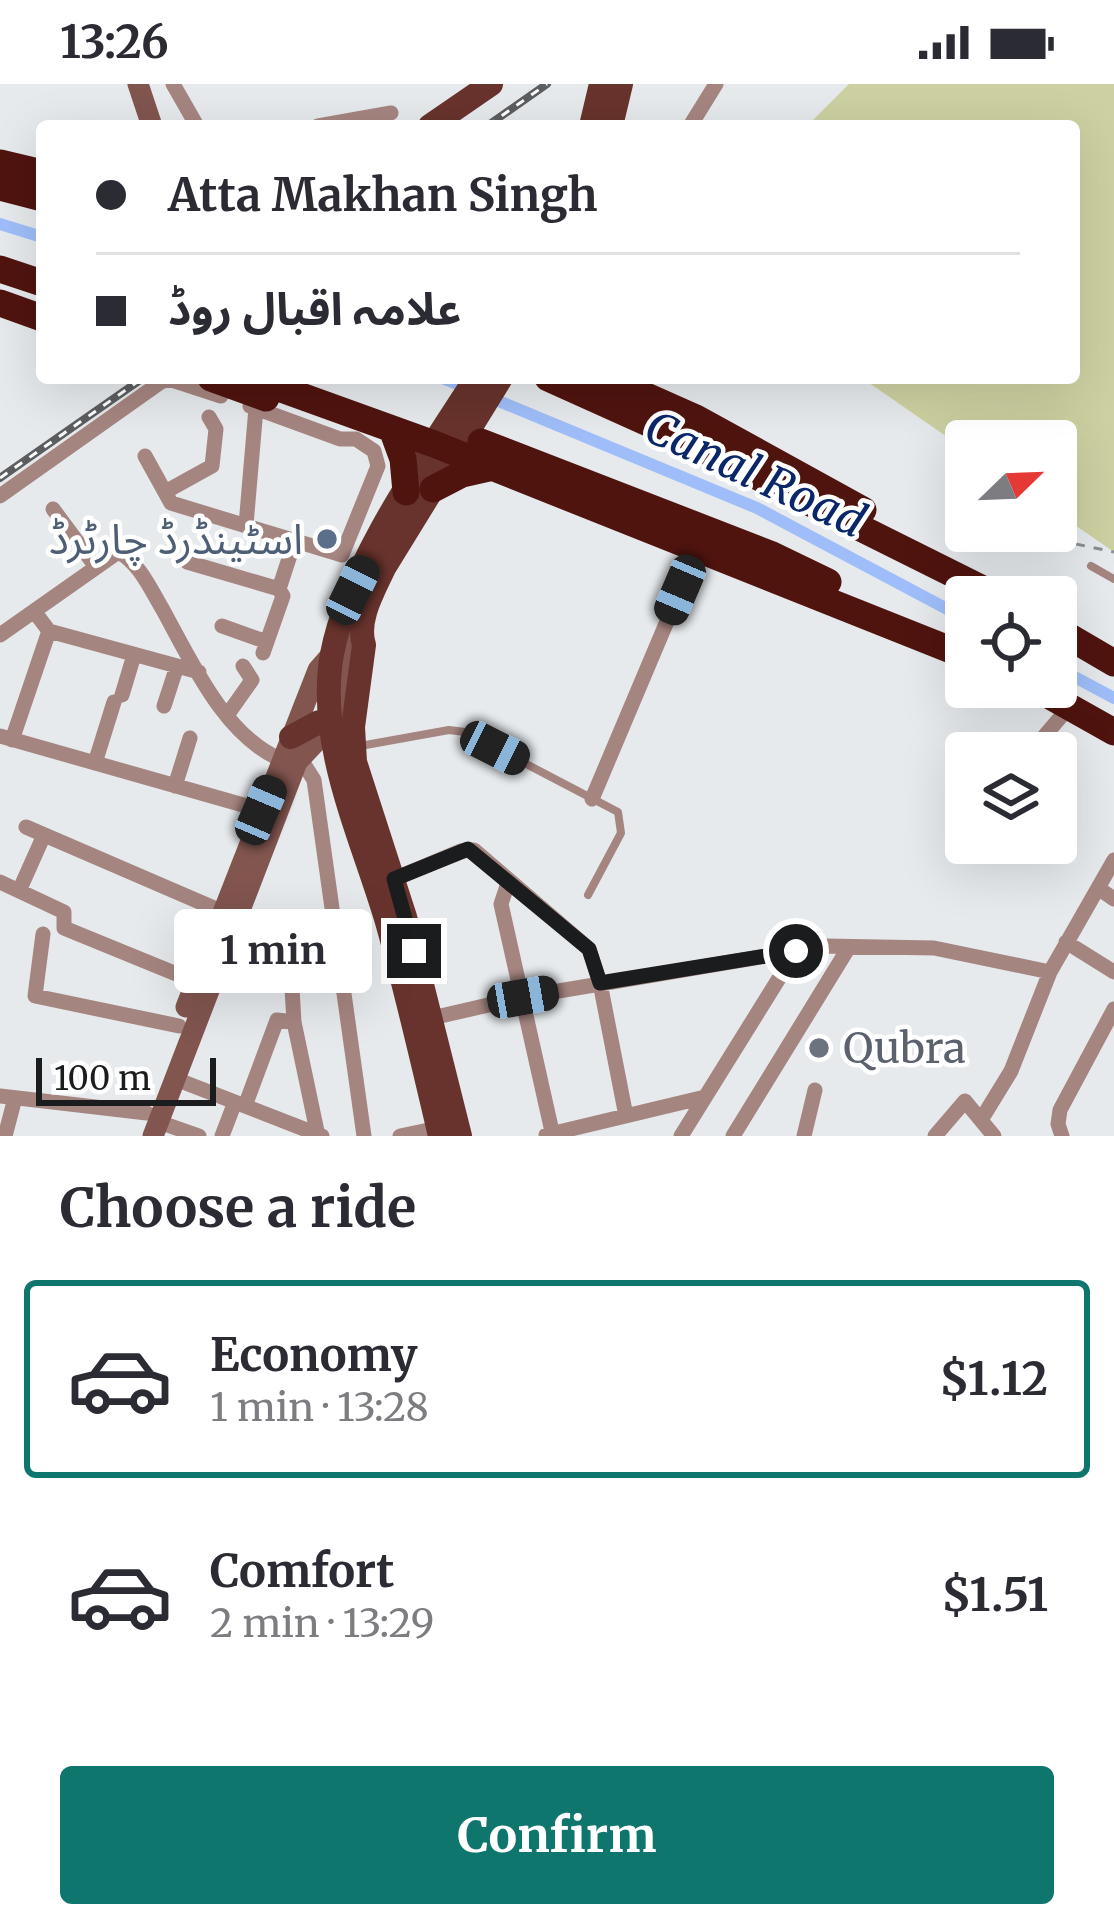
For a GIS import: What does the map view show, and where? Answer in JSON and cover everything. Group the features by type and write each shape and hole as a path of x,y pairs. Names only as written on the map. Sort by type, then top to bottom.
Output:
{"highway":[{"path":"0,163 36,172"},
{"path":"0,187 36,196"},
{"path":"0,269 36,281"},
{"path":"0,292 36,304"},
{"path":"0,303 36,316"},
{"path":"228,384 344,425 356,439"},
{"path":"268,384 439,440 477,434 770,554 945,643"},
{"path":"319,384 439,440"},
{"path":"561,384 958,576"},
{"path":"618,384 802,474 968,576"},
{"path":"392,428 420,490 461,474 477,434"},
{"path":"477,434 698,548 945,646"},
{"path":"1077,641 1114,663"},
{"path":"1073,708 1114,732"}],"main road":[{"path":"125,84 138,120"},
{"path":"138,84 140,120"},
{"path":"439,120 491,84"},
{"path":"465,120 511,84"},
{"path":"592,120 601,84"},
{"path":"612,120 621,84"},
{"path":"476,384 477,434"},
{"path":"477,434 498,384"},
{"path":"331,726 342,714 352,644 439,440 477,434"},
{"path":"420,490 374,547 353,590 332,654 331,726 432,1018 446,1133"},
{"path":"360,634 364,645 353,744 357,773 394,879 396,919 446,1133"},
{"path":"137,1136 153,1124 173,1078 318,670 332,654"},
{"path":"153,1124 179,1026 196,982 220,941 223,912 261,810 291,752 314,722 331,726 353,744"}],"street":[{"path":"173,84 194,120"},
{"path":"694,120 716,84"},
{"path":"352,120 392,113"},
{"path":"0,316 36,329"},
{"path":"0,496 162,384"},
{"path":"145,456 171,503 342,554 378,458 356,439 340,439 184,384"},
{"path":"246,525 256,408"},
{"path":"166,492 212,466 216,429 209,416"},
{"path":"53,508 96,567"},
{"path":"350,534 374,547"},
{"path":"279,589 295,540"},
{"path":"592,799 698,548"},
{"path":"0,634 118,552 126,555 228,714 259,750 291,752 314,780 364,1136"},
{"path":"187,562 279,589 283,596 265,648 222,626"},
{"path":"34,610 49,632 199,672"},
{"path":"49,632 6,738 261,810"},
{"path":"94,763 134,656"},
{"path":"164,706 177,666"},
{"path":"228,714 252,680 244,666"},
{"path":"1047,732 1068,708"},
{"path":"175,786 190,739"},
{"path":"26,827 223,912"},
{"path":"20,891 44,835"},
{"path":"394,879 468,849 589,949 626,1116"},
{"path":"981,1120 1011,1071 1050,972 1114,860"},
{"path":"508,880 501,904 550,1135 593,1130 626,1116 705,1096"},
{"path":"0,882 64,912 64,928 196,982"},
{"path":"1098,888 1114,898"},
{"path":"288,922 294,1022 319,1136"},
{"path":"43,934 35,996 179,1026"},
{"path":"1066,942 1114,972"},
{"path":"737,1132 850,947"},
{"path":"432,1018 523,997 796,951 934,948 1050,972"},
{"path":"681,1136 796,951"},
{"path":"1062,1136 1060,1110 1114,1010"},
{"path":"222,1136 277,1020 294,1022"},
{"path":"173,1078 319,1136"},
{"path":"804,1136 815,1090"},
{"path":"5,1136 8,1097 199,1136"},
{"path":"935,1136 965,1101 994,1136"},
{"path":"400,1136 446,1133"}],"lane":[{"path":"1091,566 1114,579"},
{"path":"353,744 449,730 465,732 618,812 621,832 588,895"}],"path":[{"path":"1077,544 1114,552"}],"green space":[{"path":"849,84 1114,84 1114,552 1077,526 1077,420 945,420 945,435 871,384 1080,384 1080,120 813,120"}],"building":[{"name":"اسٹینڈرڈ چارٹرڈ","path":"318,527 339,533 336,551 314,545"}],"waterway":[{"name":"Canal Road","path":"0,224 36,235"},
{"name":"Canal Road","path":"457,384 470,389"},
{"name":"Canal Road","path":"489,397 757,508 945,608"},
{"name":"Canal Road","path":"1077,678 1114,698"}],"railway":[{"path":"496,120 547,84"},
{"path":"0,478 134,384"}],"place":[{"name":"اسٹینڈرڈ چارٹرڈ","path":"327,539"},
{"name":"Qubra","path":"819,1048"}],"route":[{"path":"414,951 394,879 468,849 589,949 600,983 796,951"}]}
